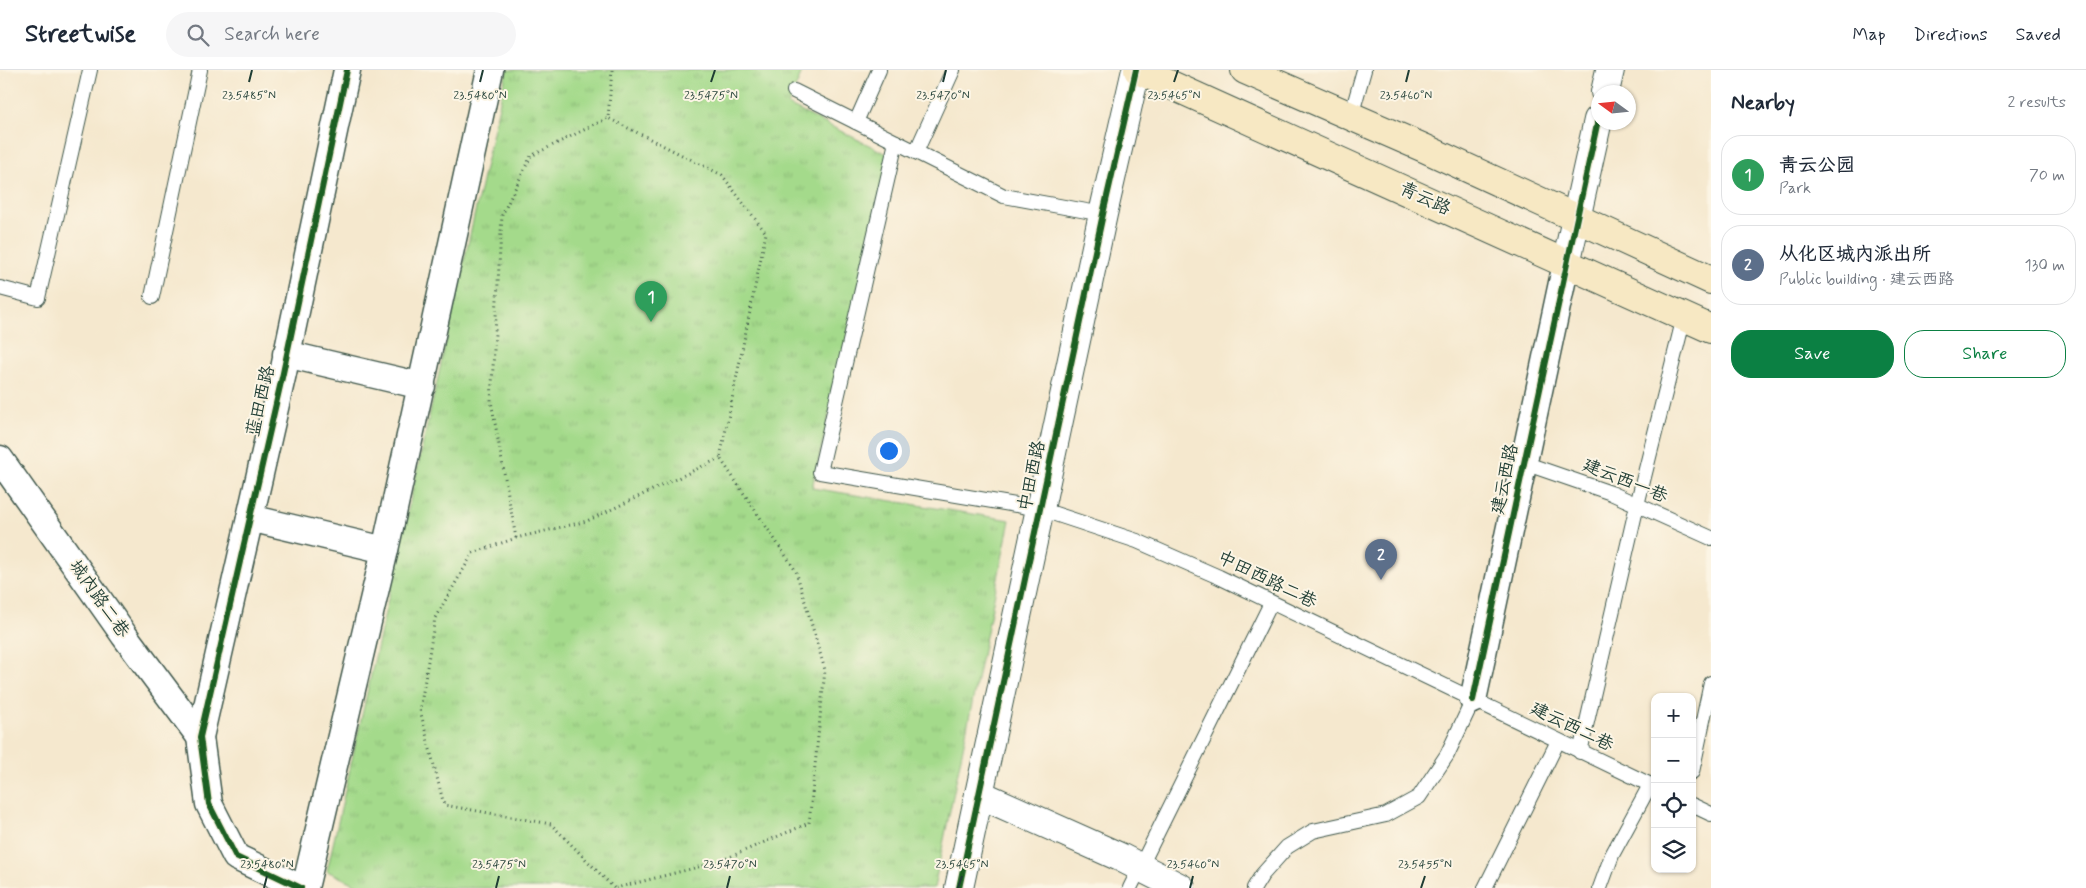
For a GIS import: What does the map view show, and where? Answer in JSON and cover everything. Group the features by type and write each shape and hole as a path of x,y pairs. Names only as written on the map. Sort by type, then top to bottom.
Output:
{"main road":[{"name":"青云路","path":"1137,70 1711,329"},
{"path":"1245,70 1351,116 1711,280"}],"street":[{"name":"蓝田西路","path":"200,737 250,518 347,70"},
{"path":"200,737 209,804 236,857 303,888 385,550 490,70"},
{"name":"中田西路","path":"959,888 1103,214 1137,70"},
{"path":"1606,85 1610,70"},
{"path":"1566,264 1596,130"},
{"name":"建云西路","path":"1473,700 1566,264"},
{"path":"286,354 422,386"},
{"name":"城内路二巷","path":"0,459 130,643 200,737"},
{"path":"250,518 385,550"},
{"path":"979,794 1063,830 1135,878 1181,888"}],"lane":[{"path":"0,288 38,298 90,70"},
{"path":"152,297 200,70"},
{"path":"856,122 879,70"},
{"path":"916,152 953,70"},
{"path":"1351,116 1364,70"},
{"path":"794,91 1004,196 1103,214"},
{"name":"中田西路二巷","path":"896,142 820,472 1040,509 1137,541 1271,602 1473,700"},
{"path":"1580,752 1637,505 1684,317"},
{"name":"建云西一巷","path":"1524,463 1610,493 1711,538"},
{"path":"1135,878 1271,602"},
{"path":"1696,753 1711,684"},
{"path":"1254,888 1262,875 1286,847 1313,831 1386,815 1419,798 1447,755 1473,700"},
{"name":"建云西二巷","path":"1473,700 1651,785"},
{"path":"1485,888 1558,741"},
{"path":"1600,888 1612,855 1651,789"},
{"path":"1696,807 1711,814"}],"path":[{"path":"608,118 612,70"},
{"path":"608,118 722,176 766,233 720,458 796,571 825,670 809,823 718,862 615,888 550,824 444,805 420,710 435,618 473,553 516,538 588,520 720,458"},
{"path":"516,538 491,401 502,215 531,156 608,118"}],"green space":[{"path":"507,70 803,70 788,105 889,155 812,488 1010,520 934,888 363,888 327,871"}],"cycle path":[{"path":"301,888 236,857 209,804 200,737 283,373 347,70"},
{"path":"959,888 1103,214 1136,70"},
{"path":"1473,700 1596,130"}],"place":[{"name":"青云公园","path":"651,322"},
{"name":"从化区城内派出所","path":"1381,580"}]}
